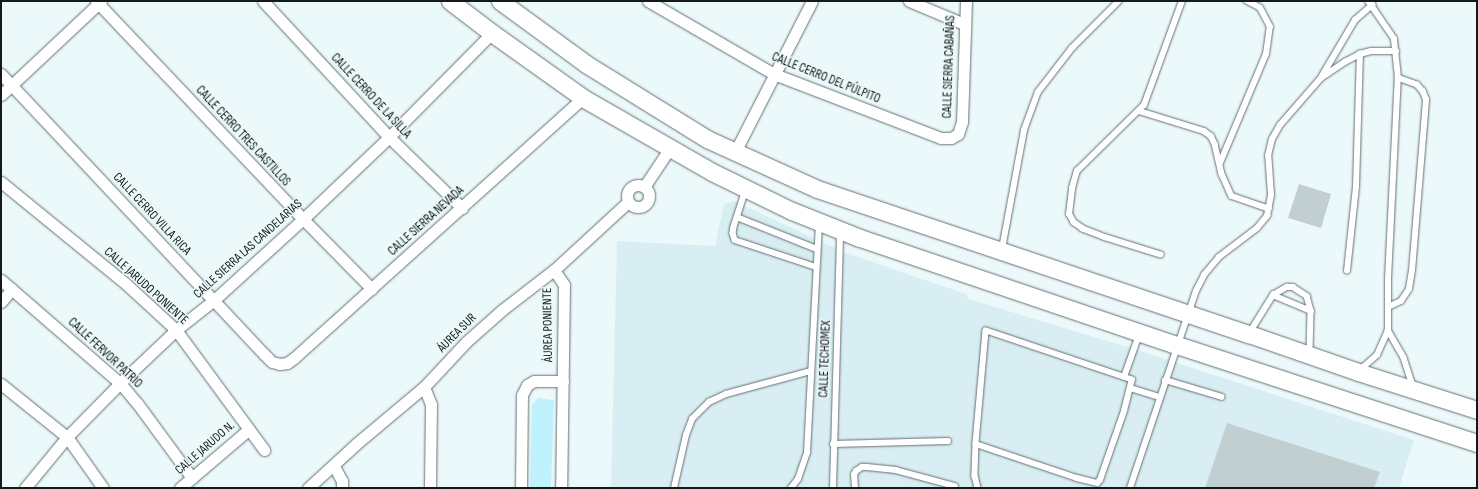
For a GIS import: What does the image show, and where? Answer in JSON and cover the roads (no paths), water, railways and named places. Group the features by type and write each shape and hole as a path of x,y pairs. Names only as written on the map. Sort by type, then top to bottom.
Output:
{"main road":[{"path":"450,1 583,98 670,148 746,189 819,222 1140,333 1477,443"},
{"path":"509,4 586,64 706,139 817,189 1358,372 1477,410"}],"street":[{"name":"CALLE CERRO DE LA SILLA","path":"263,1 389,137 462,208"},
{"name":"CALLE CERRO DEL PÚLPITO","path":"648,1 671,16 774,74 941,138 951,138 958,134"},
{"path":"735,152 812,1"},
{"path":"909,1 964,24"},
{"name":"CALLE SIERRA CABAÑAS","path":"958,134 962,122 964,24 966,1"},
{"path":"1,95 13,86 98,2"},
{"name":"CALLE CERRO TRES CASTILLOS","path":"98,2 303,219 372,289"},
{"name":"CALLE SIERRA LAS CANDELARIAS","path":"25,488 67,437 120,383 176,330 214,300 303,219 389,137 492,33"},
{"name":"CALLE CERRO VILLA RICA","path":"1,74 272,362 280,364 287,363"},
{"name":"CALLE SIERRA NEVADA","path":"287,363 372,289 583,98"},
{"path":"628,202 637,208 644,206 649,196 644,187 670,148"},
{"name":"CALLE JARUDO PONIENTE","path":"1,182 126,284 176,330 264,450"},
{"name":"ÁUREA SUR","path":"308,488 334,466 356,444 424,388 466,342 502,310 554,270 628,202 626,194 630,188 637,185 644,187"},
{"name":"ÁUREA PONIENTE","path":"554,270 564,285 561,488"},
{"name":"CALLE FERVOR PATRIO","path":"1,280 120,383 137,402 192,478"},
{"path":"1,302 12,289"},
{"name":"ÁUREA PONIENTE","path":"521,488 522,395 527,385 534,381 563,381"},
{"path":"1,384 67,437 103,488"},
{"path":"424,388 431,404 430,488"},
{"name":"CALLE JARUDO N.","path":"180,488 248,430"},
{"path":"334,466 342,481 342,488"}],"lane":[{"path":"1002,251 1024,130 1038,92 1072,48 1119,1"},
{"path":"1162,255 1106,238 1083,229 1074,223 1069,214 1072,188 1077,171 1130,118 1139,111 1149,94 1182,1"},
{"path":"1220,163 1266,54 1270,27 1260,8 1246,1"},
{"path":"1130,488 1196,291 1211,266 1220,256 1257,228 1267,216 1271,195 1268,156 1272,139 1289,112 1321,78 1355,20 1370,3 1394,39 1398,78 1388,330 1376,354 1358,372"},
{"path":"1321,78 1360,54 1371,51 1396,51"},
{"path":"1348,271 1356,186 1360,54"},
{"path":"1388,307 1395,305 1405,297 1410,283 1426,100 1424,92 1417,85 1398,78"},
{"path":"1139,111 1204,132 1211,136 1215,144 1222,174 1232,196 1269,209"},
{"path":"746,189 733,233 735,240 816,268"},
{"path":"737,217 817,249"},
{"path":"791,488 798,479 807,452 819,222"},
{"name":"CALLE TECHOMEX","path":"833,488 840,230"},
{"path":"1249,334 1273,295 1281,290 1293,287 1307,296 1310,311 1310,355"},
{"path":"1273,295 1310,311"},
{"path":"1388,330 1404,358 1414,389"},
{"path":"976,444 1077,478 1097,483 1100,480 1132,380 986,331 976,444 975,476 978,488"},
{"path":"1124,377 1140,333"},
{"path":"674,488 686,435 692,419 709,402 726,394 811,371"},
{"path":"1165,380 1222,397"},
{"path":"1130,388 1160,397"},
{"path":"833,444 948,441"},
{"path":"855,488 854,475 856,471 862,467 896,470 954,486"}]}
